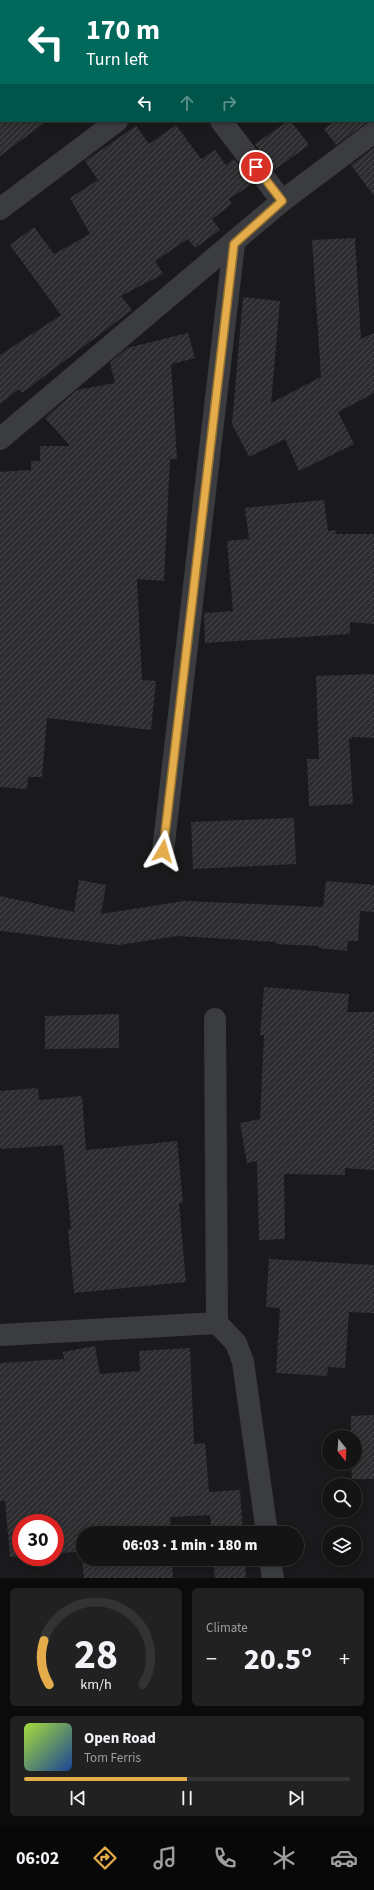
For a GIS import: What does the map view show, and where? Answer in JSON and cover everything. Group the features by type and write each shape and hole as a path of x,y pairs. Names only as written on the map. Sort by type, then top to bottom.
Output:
{"street":[{"path":"0,209 116,122"},
{"path":"222,122 282,201"},
{"path":"0,439 234,244 282,201 374,132"},
{"path":"163,851 234,244"},
{"path":"215,1019 217,1323 236,1342 244,1362 265,1526"},
{"path":"0,1335 217,1323"},
{"path":"271,1566 273,1578"}],"building":[{"path":"0,122 46,122 0,156"},
{"path":"287,122 292,122 309,145 274,170 255,144"},
{"path":"334,122 368,122 336,145 324,129"},
{"path":"176,125 201,159 215,150 226,165 234,159 253,183 229,199 232,204 212,219 220,230 195,248 188,239 155,261 163,274 121,296 132,310 22,393 19,389 0,404 0,355 61,315 10,245 34,227 54,254 90,234 70,198 98,180 85,161 136,126 149,144"},
{"path":"374,148 374,196 351,165"},
{"path":"355,238 361,339 374,333 374,393 338,412 354,444 299,471 285,439 249,457 232,424 243,297 280,301 271,403 321,377 312,240"},
{"path":"188,333 195,358 171,364 177,459 170,459 164,581 137,579 142,680 156,681 151,730 47,718 42,777 28,777 27,789 0,787 0,472 31,470 31,461 40,461 40,446 70,446 45,418 77,390 115,383 110,363 127,348"},
{"path":"324,500 328,531 336,530 336,534 374,534 374,624 350,622 350,634 205,643 204,613 233,611 227,541 249,539 245,508"},
{"path":"374,674 374,738 352,737 352,739 349,739 353,804 309,806 307,759 319,759 316,676"},
{"path":"294,818 296,864 193,869 191,822"},
{"path":"79,880 106,885 101,914 184,901 323,907 326,881 374,885 374,912 360,911 358,941 348,941 347,951 319,948 319,946 276,944 276,942 177,936 119,945 0,931 0,896 74,912"},
{"path":"264,987 349,994 347,1012 374,1012 374,1170 345,1168 345,1175 284,1174 285,1239 259,1240 257,1161 247,1163 240,1123 260,1119 264,1035 260,1035"},
{"path":"119,1014 119,1048 45,1049 45,1016"},
{"path":"38,1088 39,1100 82,1096 86,1150 177,1141 183,1203 179,1203 186,1282 74,1293 68,1229 71,1229 63,1145 0,1149 0,1091"},
{"path":"269,1259 374,1265 374,1313 349,1312 345,1368 328,1367 327,1376 276,1373 280,1308 266,1307"},
{"path":"95,1346 100,1374 140,1371 139,1351 190,1348 194,1444 205,1443 209,1492 240,1490 243,1526 211,1526 210,1515 170,1517 171,1526 76,1526 76,1552 64,1553 64,1514 12,1514 12,1557 10,1557 5,1501 0,1501 0,1363 64,1359 63,1352"},
{"path":"374,1415 374,1479 352,1478 351,1470 362,1470 362,1430 351,1430 351,1416"},
{"path":"83,1566 172,1566 173,1578 84,1578"},
{"path":"214,1566 245,1566 246,1578 215,1578"}],"route":[{"path":"163,851 234,244 282,201 256,167"}]}
